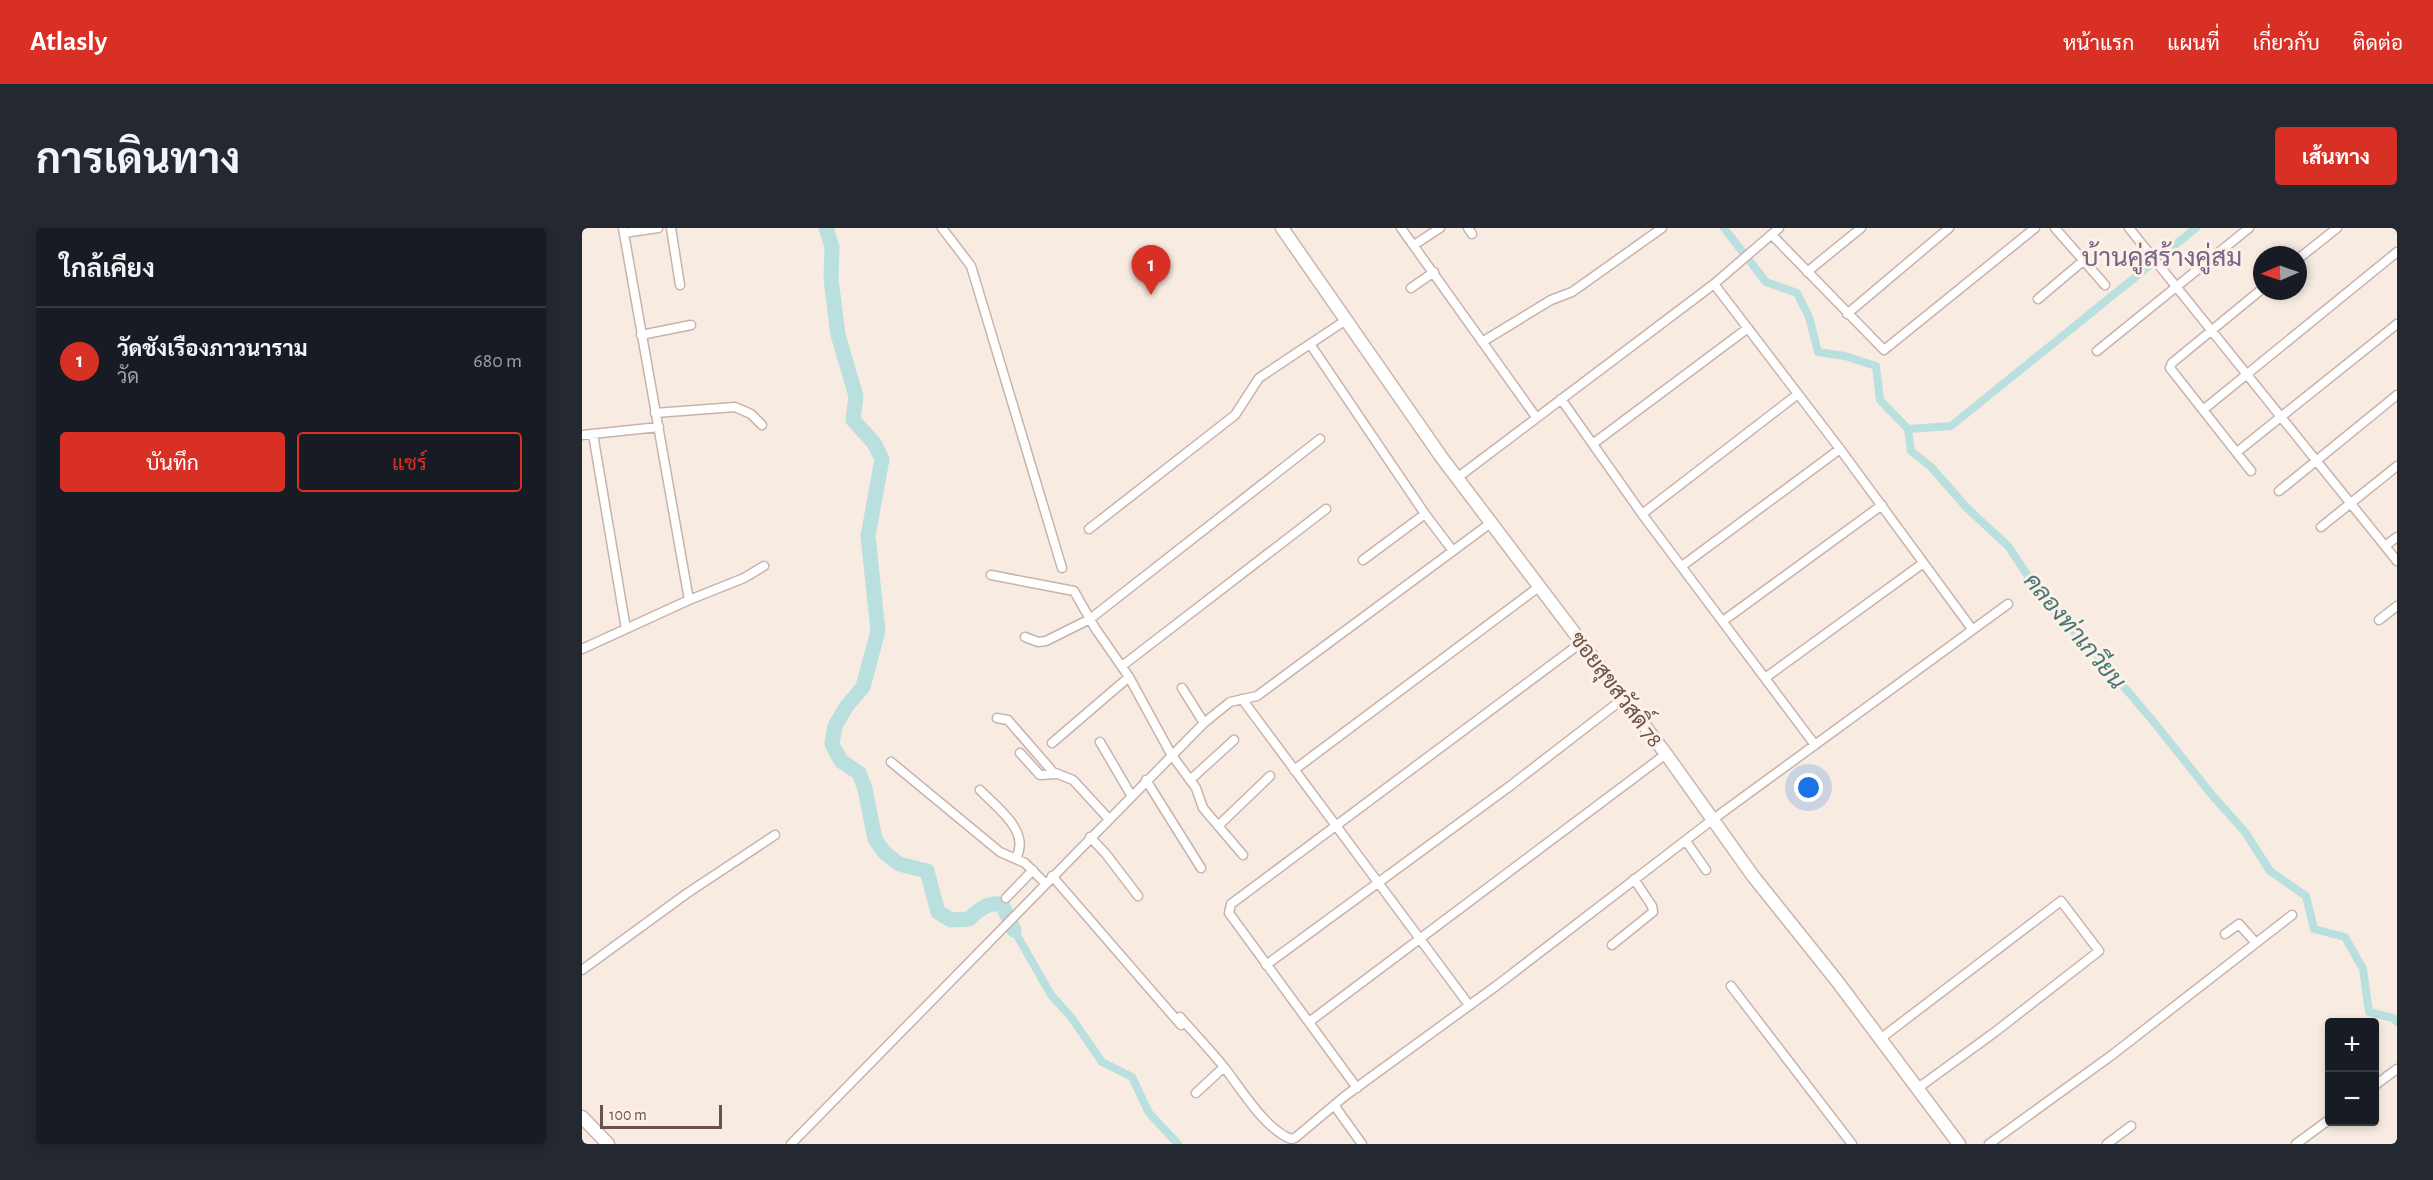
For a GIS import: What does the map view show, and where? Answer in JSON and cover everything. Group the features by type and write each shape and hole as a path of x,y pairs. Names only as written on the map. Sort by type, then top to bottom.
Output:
{"street":[{"path":"658,228 624,230 689,600"},
{"path":"671,228 680,285"},
{"path":"942,228 970,266 1062,568"},
{"name":"ซอยสุขสวัสดิ์ 78","path":"1282,228 1457,478 1666,754 1753,876 1959,1144"},
{"path":"1401,228 1536,417"},
{"path":"1414,245 1440,228"},
{"path":"1482,342 1551,300 1572,292 1650,231 1662,228"},
{"path":"1457,478 1714,284 1779,228"},
{"path":"1807,272 1861,228"},
{"path":"1847,314 1949,228"},
{"path":"1772,235 1880,348 1886,350 2035,228"},
{"path":"2055,228 2105,285"},
{"path":"2129,228 2397,561"},
{"path":"2097,351 2249,228"},
{"path":"2307,252 2337,228"},
{"path":"2203,410 2397,252"},
{"path":"2038,299 2083,261"},
{"path":"1411,288 1434,272"},
{"path":"1714,284 1882,505 1922,564 1972,629"},
{"path":"2251,471 2172,372 2170,366 2253,296"},
{"path":"1089,529 1235,415 1259,378 1346,320"},
{"path":"2237,452 2397,324"},
{"path":"641,335 691,325"},
{"path":"1594,443 1748,328"},
{"path":"1310,344 1425,514 1453,551"},
{"path":"1642,514 1798,394"},
{"path":"2278,491 2397,395"},
{"path":"1561,399 1642,514 1815,744"},
{"path":"655,413 735,407 751,414 762,425"},
{"path":"582,435 659,427"},
{"path":"593,434 626,629"},
{"path":"1025,637 1042,642 1090,619 1320,440"},
{"path":"1682,566 1840,449"},
{"path":"2320,527 2397,466"},
{"path":"1723,621 1882,505"},
{"path":"1122,666 1326,509"},
{"path":"1363,560 1425,514"},
{"path":"791,1144 1108,818 1204,723 1230,702 1257,696 1492,522"},
{"path":"2385,546 2397,537"},
{"path":"1765,678 1922,564"},
{"path":"582,649 689,600 744,578 764,566"},
{"path":"991,575 1074,591 1129,677 1172,754 1199,792 1203,808 1242,855"},
{"path":"1294,770 1540,586"},
{"path":"1180,1017 1224,1067 1246,1097 1277,1131 1291,1141 1357,1088 1712,820 2008,604"},
{"path":"2379,620 2397,606"},
{"path":"1357,1088 1229,913 1231,904 1582,642"},
{"path":"1052,743 1129,677"},
{"path":"1182,688 1204,723"},
{"path":"1266,965 1510,786 1624,698"},
{"path":"1242,699 1469,1005"},
{"path":"997,718 1008,720 1056,774"},
{"path":"1190,780 1234,740"},
{"path":"1100,742 1131,795"},
{"path":"1020,753 1040,775 1056,774 1073,780 1108,818"},
{"path":"1309,1022 1666,754"},
{"path":"891,762 1000,852 1016,858 1049,879 1208,1054"},
{"path":"1218,826 1270,776"},
{"path":"1146,780 1201,868"},
{"path":"980,790 1014,825 1020,846 1016,858"},
{"path":"582,970 686,894 775,835"},
{"path":"1090,837 1138,896"},
{"path":"1686,840 1706,870"},
{"path":"1006,898 1033,870"},
{"path":"1612,945 1653,912 1652,906 1634,879"},
{"path":"1880,1039 2061,901 2099,951 1995,1032 1918,1088"},
{"path":"1989,1144 2112,1055 2292,915"},
{"path":"2225,934 2239,924 2256,943"},
{"path":"1731,986 1852,1144"},
{"path":"1196,1093 1224,1067"},
{"path":"2379,1082 2397,1069"},
{"path":"1335,1105 1362,1144"},
{"path":"582,1117 608,1144"},
{"path":"2296,1144 2325,1123"},
{"path":"2107,1144 2131,1126"}],"waterway":[{"path":"826,228 832,247 831,279 838,335 856,396 853,420 874,443 882,459 868,536 878,631 863,687 846,707 835,726 832,744 841,761 859,773 865,789 875,839 884,852 899,864 927,871 938,912 951,920 969,919 988,905 1002,904 1014,930"},
{"name":"คลองท่าเกวียน","path":"1724,228 1766,282 1797,293 1809,317 1818,352 1845,356 1876,366 1880,400 1908,429 1911,451 1931,467 1967,508 2008,546 2048,606 2096,654 2153,721 2245,832 2270,871 2306,896 2314,929 2345,937 2363,969 2369,1012 2393,1018 2397,1022"},
{"path":"1908,429 1951,426 2196,228"},
{"path":"1014,930 1051,995 1071,1017 1102,1062 1132,1077 1149,1113 1178,1144"}],"place":[{"name":"วัดชังเรืองภาวนาราม","path":"1151,295"}],"district":[{"name":"บ้านคู่สร้างคู่สม","path":"2162,257"}]}
